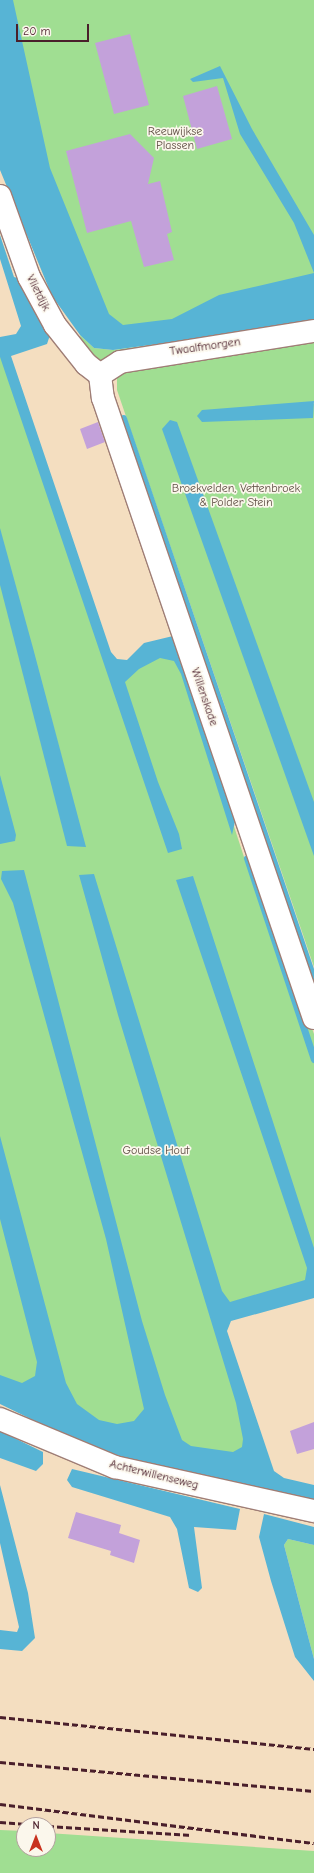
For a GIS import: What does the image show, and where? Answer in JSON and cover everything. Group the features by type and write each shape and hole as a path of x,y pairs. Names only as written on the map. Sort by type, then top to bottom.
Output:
{"street":[{"name":"Vlietdijk","path":"0,196 29,277 54,325 86,364 100,376"},
{"name":"Twaalfmorgen","path":"100,376 120,362 314,331"},
{"name":"Willenskade","path":"100,376 103,398 314,1018"},
{"name":"Achterwillenseweg","path":"0,1419 115,1467 314,1511"}],"green space":[{"name":"Reeuwijkse Plassen","path":"0,0 314,0 314,305 109,335 0,84"},
{"name":"Broekvelden, Vettenbroek & Polder Stein","path":"314,323 314,401 298,405 314,404 314,967 117,390 117,375 82,346 80,335 94,348 113,350"},
{"name":"Goudse Hout","path":"0,345 110,668 176,649 244,857 251,861 314,1034 314,1290 219,1317 256,1468 192,1467 0,1382"},
{"path":"288,1539 314,1545 314,1659 284,1545"},
{"path":"0,1830 16,1831 16,1857 56,1857 56,1834 314,1851 314,1873 0,1873"}],"water":[{"path":"0,0 13,0 50,168 109,314 123,325 172,319 219,295 314,273 314,323 113,350 94,348 80,335 52,296 0,170"},
{"path":"220,66 252,129 314,235 314,273 294,223 240,134 223,78 193,82 190,79"},
{"path":"0,235 14,277 21,279 50,335 47,344 11,356 111,652 117,659 127,660 144,643 173,636 236,817 232,835 181,674 174,661 160,658 139,669 125,682 158,782 179,834 182,849 168,853 0,357 0,337 16,334 21,326 0,259"},
{"path":"314,401 313,418 202,422 197,416 202,410"},
{"path":"170,420 177,422 314,802 314,856 162,429"},
{"path":"0,528 86,847 67,846 0,585"},
{"path":"0,775 16,835 15,841 0,844"},
{"path":"24,870 142,1321 165,1395 182,1440 191,1446 233,1452 242,1447 243,1439 236,1403 118,1015 79,875 94,874 222,1291 230,1302 305,1280 307,1268 176,880 193,876 314,1248 314,1298 231,1321 227,1331 274,1471 284,1478 314,1485 314,1499 139,1463 68,1437 0,1404 0,1375 22,1383 35,1376 37,1362 0,1219 0,1136 66,1383 77,1404 99,1420 117,1424 134,1421 144,1409 106,1239 13,903 1,879 2,871"},
{"path":"0,1431 43,1452 43,1464 36,1471 0,1458"},
{"path":"72,1469 240,1509 236,1530 194,1527 202,1588 198,1592 189,1588 177,1529 170,1517 72,1487 67,1480"},
{"path":"0,1485 28,1593 35,1638 22,1651 0,1649 0,1630 17,1632 19,1627 0,1543"},
{"path":"264,1514 314,1527 314,1545 288,1539 284,1545 314,1659 314,1681 295,1657 271,1581 259,1537"}],"building":[{"path":"130,34 149,105 114,114 95,43"},
{"path":"217,86 232,139 197,149 183,96"},
{"path":"130,134 154,158 148,184 160,181 172,232 167,234 174,260 144,267 131,221 87,233 66,151"},
{"path":"98,422 105,442 87,449 80,429"},
{"path":"314,1422 314,1449 297,1454 290,1431"},
{"path":"76,1512 121,1525 119,1533 140,1540 134,1563 110,1555 111,1551 68,1538"}],"waterway":[{"path":"123,418 314,981"},
{"path":"247,858 314,1059"}],"railway":[{"path":"0,1717 314,1749"},
{"path":"0,1762 314,1791"},
{"path":"0,1804 314,1843"},
{"path":"0,1822 16,1823"},
{"path":"56,1826 192,1835"}]}
